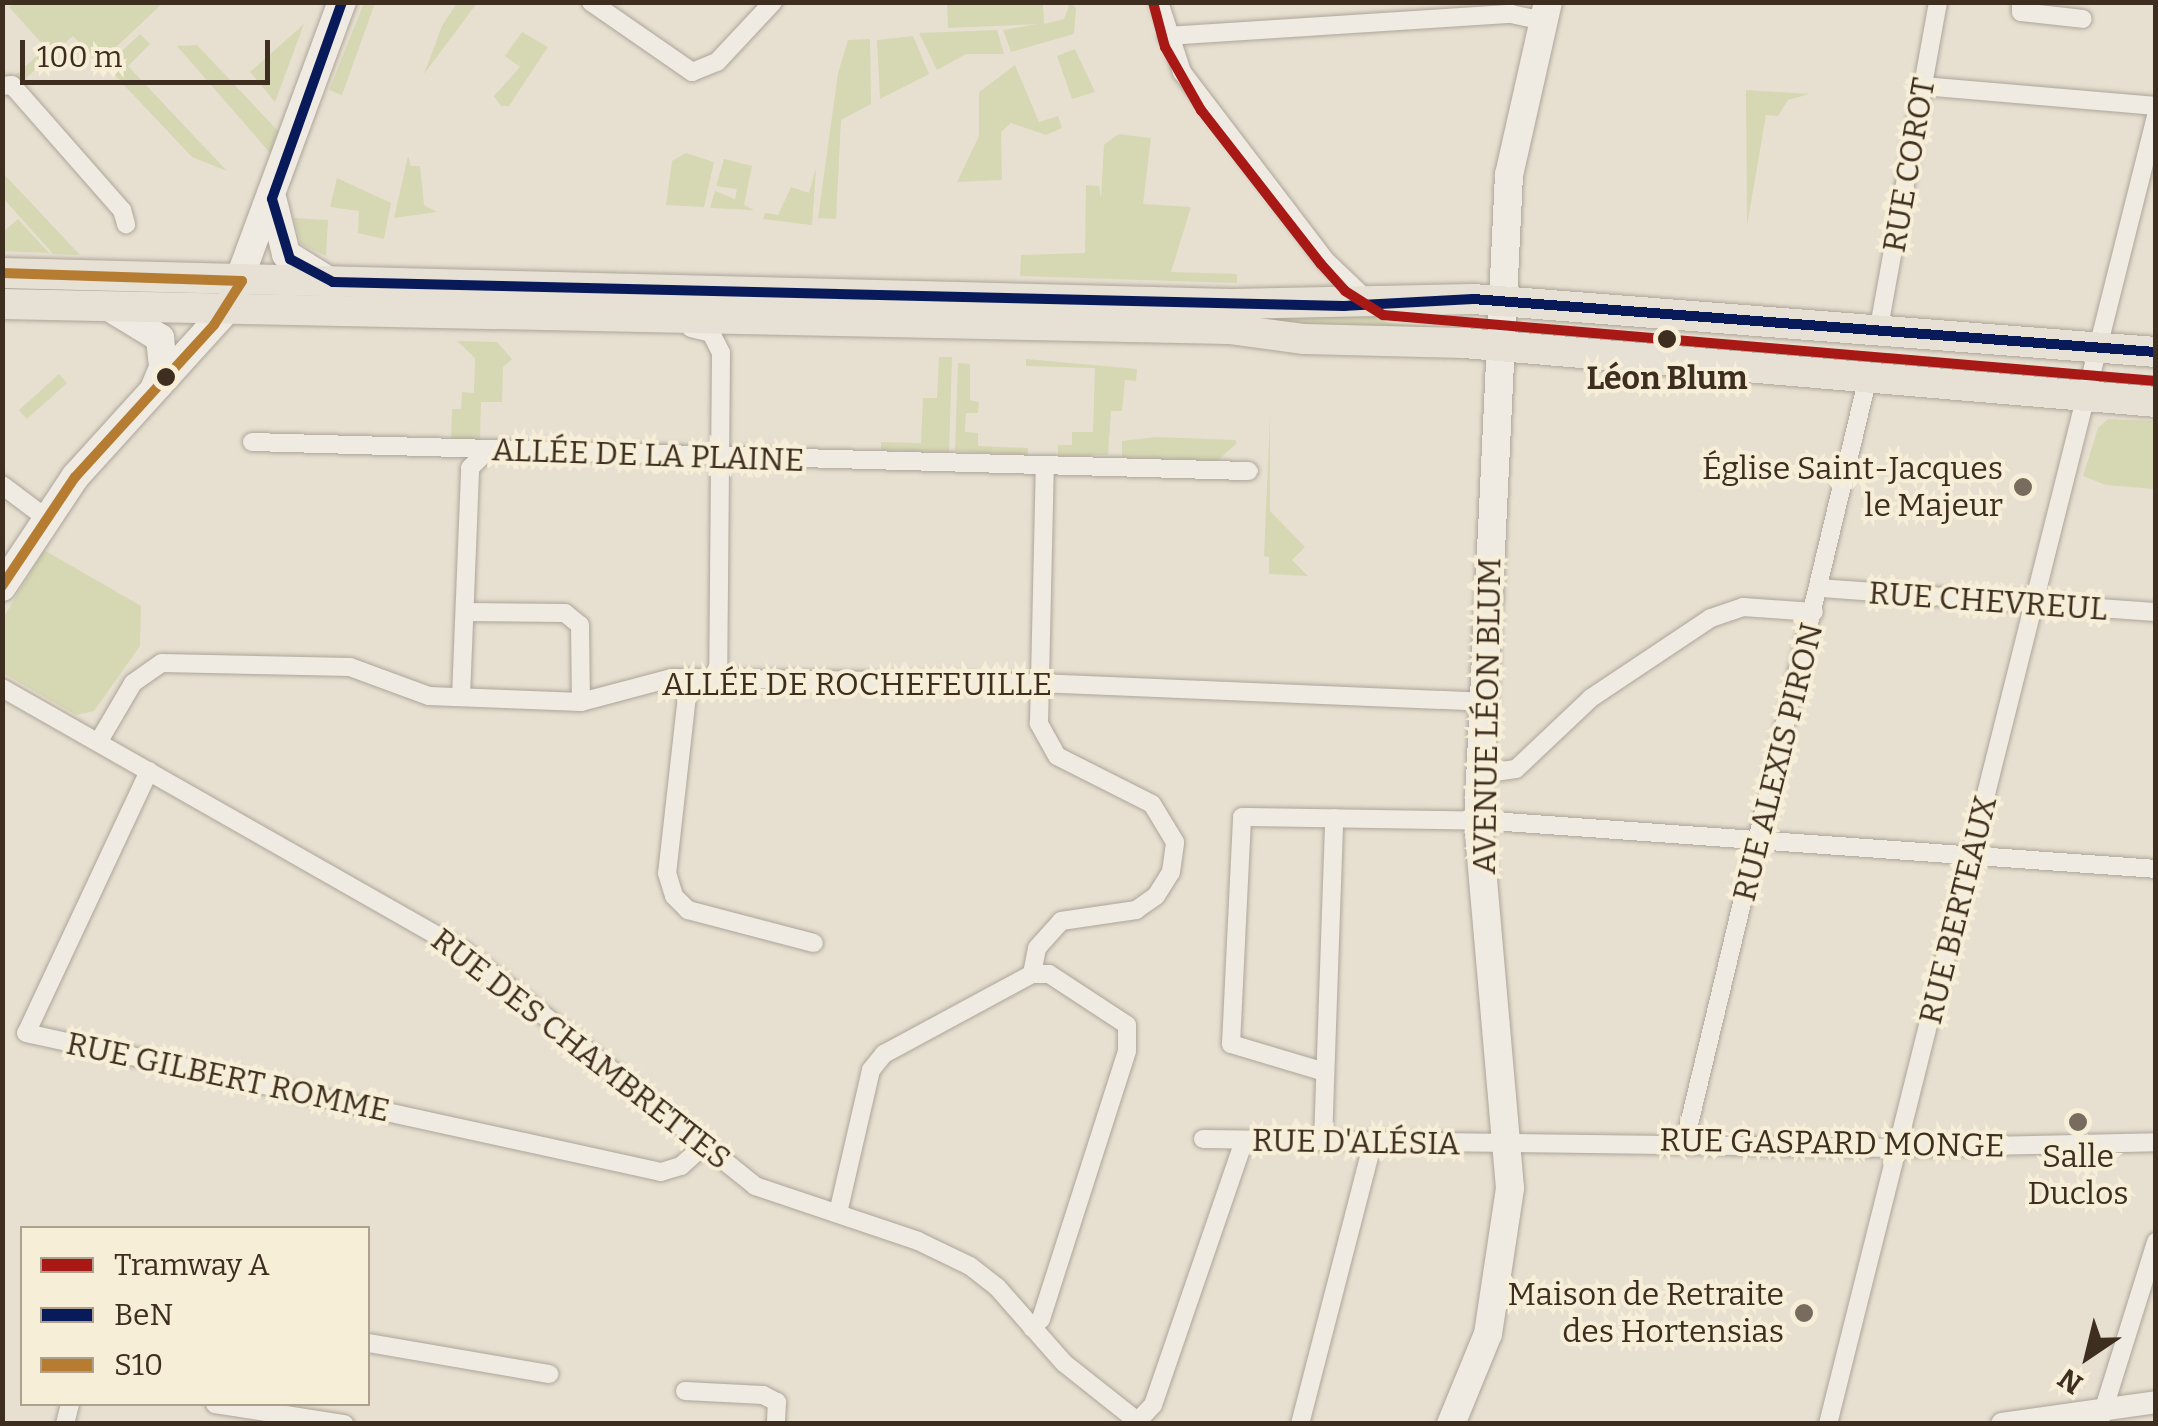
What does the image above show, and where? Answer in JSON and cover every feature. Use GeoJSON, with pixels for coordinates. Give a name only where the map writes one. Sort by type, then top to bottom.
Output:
{"type":"FeatureCollection","features":[{"type":"Feature","properties":{"kind":"main road"},"geometry":{"type":"LineString","coordinates":[[2,587],[46,518],[236,294],[342,2]]}},
{"type":"Feature","properties":{"kind":"main road","name":"AVENUE LÉON BLUM"},"geometry":{"type":"LineString","coordinates":[[1451,1424],[1488,1334],[1508,1213],[1509,1142],[1478,822],[1512,148],[1545,12]]}},
{"type":"Feature","properties":{"kind":"main road"},"geometry":{"type":"LineString","coordinates":[[272,200],[281,246],[290,259],[333,282]]}},
{"type":"Feature","properties":{"kind":"main road"},"geometry":{"type":"LineString","coordinates":[[2,274],[236,294],[542,313],[1228,330],[1500,348],[2156,402]]}},
{"type":"Feature","properties":{"kind":"main road"},"geometry":{"type":"LineString","coordinates":[[2,304],[106,306],[333,282],[1502,302],[1879,327],[2156,352]]}},
{"type":"Feature","properties":{"kind":"main road"},"geometry":{"type":"LineString","coordinates":[[106,306],[160,338],[164,368],[152,393]]}},
{"type":"Feature","properties":{"kind":"street"},"geometry":{"type":"LineString","coordinates":[[591,2],[683,69],[697,72],[718,62],[773,2]]}},
{"type":"Feature","properties":{"kind":"street"},"geometry":{"type":"LineString","coordinates":[[1159,2],[1167,36],[1182,72],[1325,260],[1371,302]]}},
{"type":"Feature","properties":{"kind":"street","name":"RUE COROT"},"geometry":{"type":"LineString","coordinates":[[1879,327],[1938,2]]}},
{"type":"Feature","properties":{"kind":"street"},"geometry":{"type":"LineString","coordinates":[[2021,2],[2021,12],[2083,19]]}},
{"type":"Feature","properties":{"kind":"street"},"geometry":{"type":"LineString","coordinates":[[1167,36],[1545,12]]}},
{"type":"Feature","properties":{"kind":"street"},"geometry":{"type":"LineString","coordinates":[[2,86],[12,85],[122,210],[126,224]]}},
{"type":"Feature","properties":{"kind":"street"},"geometry":{"type":"LineString","coordinates":[[1923,86],[2156,106]]}},
{"type":"Feature","properties":{"kind":"street","name":"RUE BERTEAUX"},"geometry":{"type":"LineString","coordinates":[[1828,1424],[2089,396],[2156,116]]}},
{"type":"Feature","properties":{"kind":"street"},"geometry":{"type":"LineString","coordinates":[[542,313],[593,325],[712,332],[721,353],[718,678]]}},
{"type":"Feature","properties":{"kind":"street"},"geometry":{"type":"LineString","coordinates":[[721,353],[752,316]]}},
{"type":"Feature","properties":{"kind":"street","name":"RUE ALEXIS PIRON"},"geometry":{"type":"LineString","coordinates":[[1684,1141],[1867,381]]}},
{"type":"Feature","properties":{"kind":"street","name":"ALLÉE DE LA PLAINE"},"geometry":{"type":"LineString","coordinates":[[252,442],[1250,471]]}},
{"type":"Feature","properties":{"kind":"street"},"geometry":{"type":"LineString","coordinates":[[460,697],[470,468],[488,450]]}},
{"type":"Feature","properties":{"kind":"street"},"geometry":{"type":"LineString","coordinates":[[1032,974],[1044,936],[1061,921],[1136,910],[1156,896],[1172,872],[1175,842],[1152,804],[1057,756],[1038,723],[1045,466]]}},
{"type":"Feature","properties":{"kind":"street"},"geometry":{"type":"LineString","coordinates":[[2,485],[46,518]]}},
{"type":"Feature","properties":{"kind":"street","name":"RUE CHEVREUL"},"geometry":{"type":"LineString","coordinates":[[1820,588],[2156,612]]}},
{"type":"Feature","properties":{"kind":"street"},"geometry":{"type":"LineString","coordinates":[[1480,774],[1516,770],[1591,698],[1712,618],[1743,606],[1814,612]]}},
{"type":"Feature","properties":{"kind":"street"},"geometry":{"type":"LineString","coordinates":[[466,612],[565,613],[580,625],[581,702]]}},
{"type":"Feature","properties":{"kind":"street","name":"ALLÉE DE ROCHEFEUILLE"},"geometry":{"type":"LineString","coordinates":[[99,741],[133,683],[162,663],[350,667],[430,696],[581,702],[689,678],[718,678],[1038,683],[1483,702]]}},
{"type":"Feature","properties":{"kind":"street"},"geometry":{"type":"LineString","coordinates":[[689,678],[668,873],[674,896],[688,910],[814,942]]}},
{"type":"Feature","properties":{"kind":"street","name":"RUE DES CHAMBRETTES"},"geometry":{"type":"LineString","coordinates":[[2,688],[464,951],[756,1186],[838,1213],[970,1266],[1064,1363],[1139,1422]]}},
{"type":"Feature","properties":{"kind":"street","name":"RUE GILBERT ROMME"},"geometry":{"type":"LineString","coordinates":[[149,771],[26,1033],[661,1172],[681,1166],[704,1145]]}},
{"type":"Feature","properties":{"kind":"street"},"geometry":{"type":"LineString","coordinates":[[1325,1072],[1232,1044],[1242,817],[1478,822],[1758,845],[2156,869]]}},
{"type":"Feature","properties":{"kind":"street"},"geometry":{"type":"LineString","coordinates":[[1323,1141],[1334,818]]}},
{"type":"Feature","properties":{"kind":"street"},"geometry":{"type":"LineString","coordinates":[[838,1213],[870,1070],[884,1054],[1032,974],[1049,974],[1127,1025],[1127,1051],[1041,1320],[1032,1328]]}},
{"type":"Feature","properties":{"kind":"street","name":"RUE D'ALÉSIA"},"geometry":{"type":"LineString","coordinates":[[1204,1139],[1509,1142]]}},
{"type":"Feature","properties":{"kind":"street"},"geometry":{"type":"LineString","coordinates":[[1139,1422],[1153,1405],[1244,1140]]}},
{"type":"Feature","properties":{"kind":"street","name":"RUE GASPARD MONGE"},"geometry":{"type":"LineString","coordinates":[[1509,1142],[1684,1141],[1898,1148],[2156,1142]]}},
{"type":"Feature","properties":{"kind":"street"},"geometry":{"type":"LineString","coordinates":[[1300,1424],[1372,1142]]}},
{"type":"Feature","properties":{"kind":"street"},"geometry":{"type":"LineString","coordinates":[[2101,1416],[2156,1242]]}},
{"type":"Feature","properties":{"kind":"street"},"geometry":{"type":"LineString","coordinates":[[370,1343],[549,1374]]}},
{"type":"Feature","properties":{"kind":"street"},"geometry":{"type":"LineString","coordinates":[[685,1391],[763,1395],[777,1402],[776,1424]]}},
{"type":"Feature","properties":{"kind":"street"},"geometry":{"type":"LineString","coordinates":[[2002,1424],[2101,1416],[2156,1402]]}},
{"type":"Feature","properties":{"kind":"street"},"geometry":{"type":"LineString","coordinates":[[228,1406],[344,1424]]}},
{"type":"Feature","properties":{"kind":"green space"},"geometry":{"type":"Polygon","coordinates":[[[15,2],[163,3],[99,63],[73,36],[17,86],[11,79],[46,48],[9,7],[15,2]]]}},
{"type":"Feature","properties":{"kind":"green space"},"geometry":{"type":"Polygon","coordinates":[[[364,3],[375,3],[342,95],[329,90],[364,3]]]}},
{"type":"Feature","properties":{"kind":"green space"},"geometry":{"type":"Polygon","coordinates":[[[457,3],[477,3],[424,74],[442,26],[457,3]]]}},
{"type":"Feature","properties":{"kind":"green space"},"geometry":{"type":"Polygon","coordinates":[[[947,3],[1043,3],[1044,24],[1064,19],[1070,3],[1076,8],[1074,34],[1011,52],[1003,30],[1038,24],[948,28],[947,3]]]}},
{"type":"Feature","properties":{"kind":"green space"},"geometry":{"type":"Polygon","coordinates":[[[304,24],[275,102],[250,72],[304,24]]]}},
{"type":"Feature","properties":{"kind":"green space"},"geometry":{"type":"Polygon","coordinates":[[[997,30],[1004,54],[966,54],[937,70],[919,33],[997,30]]]}},
{"type":"Feature","properties":{"kind":"green space"},"geometry":{"type":"Polygon","coordinates":[[[522,32],[548,47],[509,106],[501,106],[494,96],[520,67],[505,56],[522,32]]]}},
{"type":"Feature","properties":{"kind":"green space"},"geometry":{"type":"Polygon","coordinates":[[[140,34],[150,44],[128,66],[227,171],[192,157],[106,66],[140,34]]]}},
{"type":"Feature","properties":{"kind":"green space"},"geometry":{"type":"Polygon","coordinates":[[[913,36],[929,74],[880,99],[877,40],[913,36]]]}},
{"type":"Feature","properties":{"kind":"green space"},"geometry":{"type":"Polygon","coordinates":[[[870,39],[871,104],[841,120],[836,219],[818,218],[838,73],[848,40],[870,39]]]}},
{"type":"Feature","properties":{"kind":"green space"},"geometry":{"type":"Polygon","coordinates":[[[197,45],[279,132],[271,154],[177,46],[197,45]]]}},
{"type":"Feature","properties":{"kind":"green space"},"geometry":{"type":"Polygon","coordinates":[[[1075,49],[1095,92],[1072,99],[1057,56],[1075,49]]]}},
{"type":"Feature","properties":{"kind":"green space"},"geometry":{"type":"Polygon","coordinates":[[[1015,65],[1039,122],[1058,116],[1062,128],[1046,135],[1011,123],[1001,132],[1002,180],[957,182],[979,136],[979,92],[1015,65]]]}},
{"type":"Feature","properties":{"kind":"green space"},"geometry":{"type":"Polygon","coordinates":[[[1746,90],[1809,94],[1788,100],[1778,116],[1766,115],[1747,226],[1746,90]]]}},
{"type":"Feature","properties":{"kind":"green space"},"geometry":{"type":"Polygon","coordinates":[[[1118,134],[1151,138],[1143,204],[1191,207],[1171,272],[1237,274],[1237,283],[1020,276],[1021,255],[1085,253],[1086,185],[1099,186],[1101,198],[1104,145],[1118,134]]]}},
{"type":"Feature","properties":{"kind":"green space"},"geometry":{"type":"Polygon","coordinates":[[[686,153],[714,162],[704,207],[666,205],[672,161],[686,153]]]}},
{"type":"Feature","properties":{"kind":"green space"},"geometry":{"type":"Polygon","coordinates":[[[408,156],[411,166],[420,166],[424,205],[437,212],[394,218],[408,156]]]}},
{"type":"Feature","properties":{"kind":"green space"},"geometry":{"type":"Polygon","coordinates":[[[724,159],[752,166],[744,205],[754,210],[710,208],[715,191],[735,199],[737,189],[716,186],[724,159]]]}},
{"type":"Feature","properties":{"kind":"green space"},"geometry":{"type":"Polygon","coordinates":[[[816,168],[812,225],[763,219],[765,213],[778,215],[791,187],[809,193],[816,168]]]}},
{"type":"Feature","properties":{"kind":"green space"},"geometry":{"type":"Polygon","coordinates":[[[2,173],[80,255],[53,254],[3,198],[2,173]]]}},
{"type":"Feature","properties":{"kind":"green space"},"geometry":{"type":"Polygon","coordinates":[[[337,178],[391,203],[384,239],[358,233],[359,211],[330,207],[337,178]]]}},
{"type":"Feature","properties":{"kind":"green space"},"geometry":{"type":"Polygon","coordinates":[[[294,218],[328,220],[326,256],[301,244],[294,218]]]}},
{"type":"Feature","properties":{"kind":"green space"},"geometry":{"type":"Polygon","coordinates":[[[18,219],[49,253],[3,251],[3,232],[18,219]]]}},
{"type":"Feature","properties":{"kind":"green space"},"geometry":{"type":"Polygon","coordinates":[[[1179,312],[1366,313],[1389,323],[1467,330],[1330,329],[1179,312]]]}},
{"type":"Feature","properties":{"kind":"green space"},"geometry":{"type":"Polygon","coordinates":[[[457,341],[497,342],[512,359],[503,367],[502,402],[481,402],[480,443],[451,441],[452,409],[461,409],[462,392],[474,393],[475,358],[457,341]]]}},
{"type":"Feature","properties":{"kind":"green space"},"geometry":{"type":"Polygon","coordinates":[[[939,357],[952,357],[949,452],[881,450],[881,442],[921,443],[923,398],[937,398],[939,357]]]}},
{"type":"Feature","properties":{"kind":"green space"},"geometry":{"type":"Polygon","coordinates":[[[1026,359],[1137,369],[1136,381],[1125,380],[1122,411],[1111,411],[1108,455],[1058,456],[1058,445],[1072,445],[1072,432],[1093,432],[1095,368],[1026,366],[1026,359]]]}},
{"type":"Feature","properties":{"kind":"green space"},"geometry":{"type":"Polygon","coordinates":[[[958,363],[970,364],[970,400],[979,402],[978,413],[966,413],[965,432],[978,433],[978,446],[1028,448],[1028,455],[955,451],[958,363]]]}},
{"type":"Feature","properties":{"kind":"green space"},"geometry":{"type":"Polygon","coordinates":[[[59,374],[67,383],[27,419],[19,410],[59,374]]]}},
{"type":"Feature","properties":{"kind":"green space"},"geometry":{"type":"Polygon","coordinates":[[[1270,416],[1270,511],[1305,547],[1292,560],[1308,576],[1269,574],[1269,557],[1264,556],[1270,416]]]}},
{"type":"Feature","properties":{"kind":"green space"},"geometry":{"type":"Polygon","coordinates":[[[2108,419],[2155,421],[2155,489],[2106,485],[2083,476],[2098,428],[2108,419]]]}},
{"type":"Feature","properties":{"kind":"green space"},"geometry":{"type":"Polygon","coordinates":[[[1156,437],[1236,440],[1236,444],[1217,461],[1122,458],[1122,441],[1156,437]]]}},
{"type":"Feature","properties":{"kind":"green space"},"geometry":{"type":"Polygon","coordinates":[[[44,550],[141,606],[140,646],[94,711],[76,715],[3,673],[3,618],[44,550]]]}},
{"type":"Feature","properties":{"kind":"tram line","name":"A"},"geometry":{"type":"LineString","coordinates":[[1153,2],[1165,47],[1201,110],[1321,264],[1345,291],[1383,315],[2156,381]]}},
{"type":"Feature","properties":{"kind":"transit line","name":"BeN"},"geometry":{"type":"LineString","coordinates":[[342,2],[272,199],[290,259],[333,282],[1344,306],[1473,299],[2156,352]]}},
{"type":"Feature","properties":{"kind":"transit line","name":"S10"},"geometry":{"type":"LineString","coordinates":[[2,273],[242,281],[214,325],[75,477],[2,586]]}},
{"type":"Feature","properties":{"kind":"place","name":"Léon Blum"},"geometry":{"type":"Point","coordinates":[1667,339]}},
{"type":"Feature","properties":{"kind":"place","name":"Église Saint-Jacques le Majeur"},"geometry":{"type":"Point","coordinates":[2023,487]}},
{"type":"Feature","properties":{"kind":"place","name":"Salle Duclos"},"geometry":{"type":"Point","coordinates":[2078,1122]}},
{"type":"Feature","properties":{"kind":"place","name":"Maison de Retraite des Hortensias"},"geometry":{"type":"Point","coordinates":[1804,1313]}}]}
